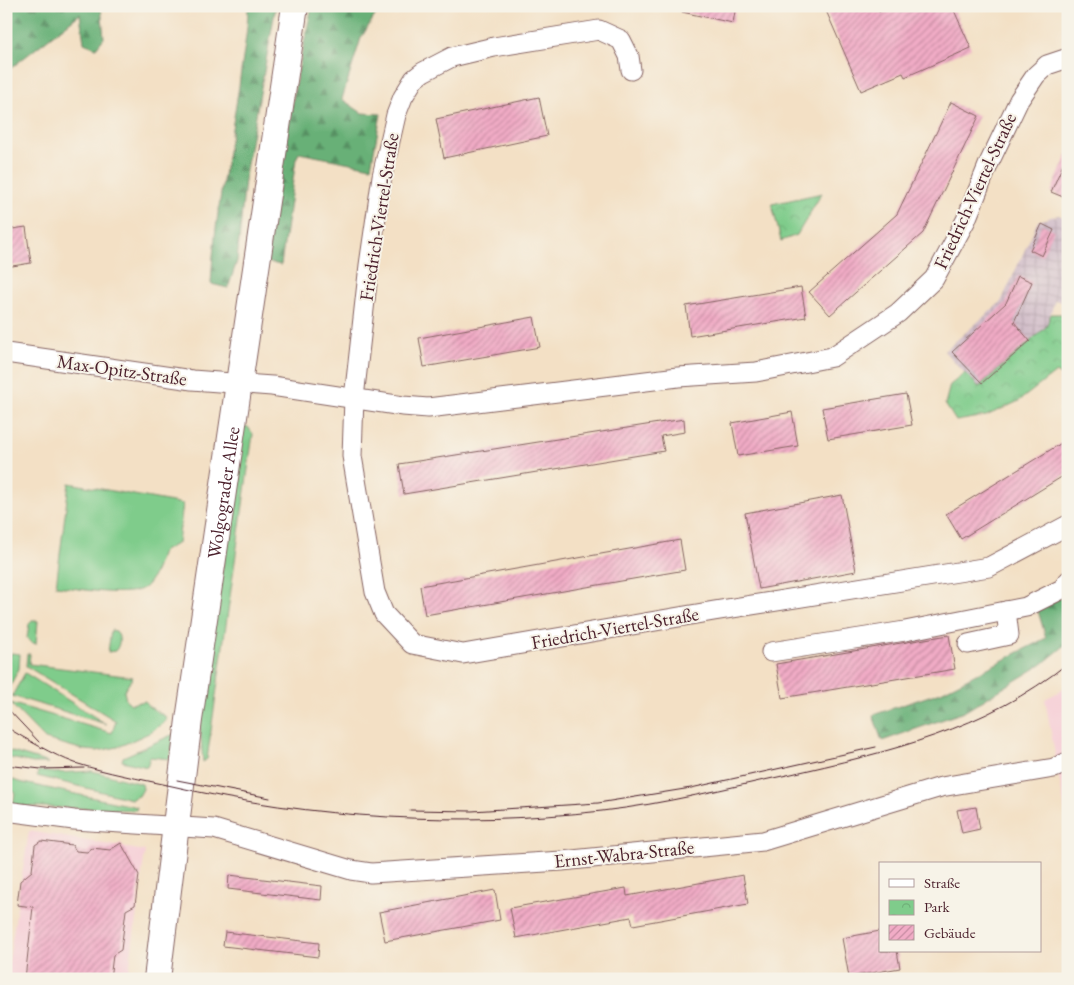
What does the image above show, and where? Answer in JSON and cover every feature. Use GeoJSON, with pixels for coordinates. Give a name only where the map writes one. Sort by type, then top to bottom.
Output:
{"type":"FeatureCollection","features":[{"type":"Feature","properties":{"kind":"main road","name":"Wolgograder Allee"},"geometry":{"type":"LineString","coordinates":[[156,979],[189,720],[296,6]]}},
{"type":"Feature","properties":{"kind":"street","name":"Friedrich-Viertel-Straße"},"geometry":{"type":"LineString","coordinates":[[631,70],[629,56],[621,40],[599,30],[494,47],[452,57],[436,64],[414,79],[403,97],[396,115],[382,176],[369,265],[354,398],[352,456],[375,592],[384,614],[412,644],[463,654],[707,612],[989,568],[1068,527]]}},
{"type":"Feature","properties":{"kind":"street","name":"Friedrich-Viertel-Straße"},"geometry":{"type":"LineString","coordinates":[[239,382],[428,408],[678,377],[756,372],[832,356],[898,312],[934,280],[966,220],[989,163],[1018,100],[1036,75],[1047,65],[1068,58]]}},
{"type":"Feature","properties":{"kind":"street","name":"Max-Opitz-Straße"},"geometry":{"type":"LineString","coordinates":[[6,353],[192,380],[239,382]]}},
{"type":"Feature","properties":{"kind":"street"},"geometry":{"type":"LineString","coordinates":[[771,652],[906,631],[1026,607],[1062,589],[1068,581]]}},
{"type":"Feature","properties":{"kind":"street"},"geometry":{"type":"LineString","coordinates":[[968,644],[1009,635],[1006,611]]}},
{"type":"Feature","properties":{"kind":"street","name":"Ernst-Wabra-Straße"},"geometry":{"type":"LineString","coordinates":[[6,811],[74,820],[214,829],[351,870],[371,873],[562,861],[763,841],[941,787],[1054,768],[1068,762]]}},
{"type":"Feature","properties":{"kind":"shaded area"},"geometry":{"type":"Polygon","coordinates":[[[1058,215],[1068,218],[1068,304],[1055,300],[1046,327],[978,387],[944,351],[1001,302],[1038,221],[1058,215]]]}},
{"type":"Feature","properties":{"kind":"shaded area"},"geometry":{"type":"Polygon","coordinates":[[[1068,687],[1068,827],[1045,699],[1068,687]]]}},
{"type":"Feature","properties":{"kind":"shaded area"},"geometry":{"type":"Polygon","coordinates":[[[29,831],[145,851],[128,979],[6,979],[29,831]]]}},
{"type":"Feature","properties":{"kind":"green space"},"geometry":{"type":"Polygon","coordinates":[[[6,6],[101,6],[104,38],[96,48],[84,43],[80,14],[6,72],[6,6]]]}},
{"type":"Feature","properties":{"kind":"green space"},"geometry":{"type":"Polygon","coordinates":[[[248,6],[276,6],[246,170],[237,261],[228,288],[211,284],[219,209],[245,46],[248,6]]]}},
{"type":"Feature","properties":{"kind":"green space"},"geometry":{"type":"Polygon","coordinates":[[[312,6],[381,6],[361,38],[342,99],[362,113],[381,114],[371,167],[299,153],[296,159],[281,265],[266,262],[296,81],[312,6]]]}},
{"type":"Feature","properties":{"kind":"green space"},"geometry":{"type":"Polygon","coordinates":[[[822,193],[797,235],[781,241],[772,204],[822,193]]]}},
{"type":"Feature","properties":{"kind":"green space"},"geometry":{"type":"Polygon","coordinates":[[[1051,314],[1068,314],[1068,375],[1060,375],[1056,372],[1019,401],[986,416],[956,421],[945,404],[950,385],[965,373],[979,387],[1046,327],[1051,314]]]}},
{"type":"Feature","properties":{"kind":"green space"},"geometry":{"type":"Polygon","coordinates":[[[243,426],[248,427],[253,434],[207,759],[203,762],[200,726],[243,426]]]}},
{"type":"Feature","properties":{"kind":"green space"},"geometry":{"type":"Polygon","coordinates":[[[69,483],[183,504],[178,543],[162,552],[153,575],[145,587],[128,592],[116,592],[56,586],[69,483]]]}},
{"type":"Feature","properties":{"kind":"green space"},"geometry":{"type":"Polygon","coordinates":[[[1068,593],[1068,643],[1041,665],[964,712],[882,741],[873,715],[941,692],[1046,638],[1038,611],[1068,593]]]}},
{"type":"Feature","properties":{"kind":"green space"},"geometry":{"type":"Polygon","coordinates":[[[32,621],[38,621],[36,644],[30,642],[27,638],[29,624],[32,621]]]}},
{"type":"Feature","properties":{"kind":"green space"},"geometry":{"type":"Polygon","coordinates":[[[111,630],[116,631],[119,641],[115,651],[108,652],[111,630]]]}},
{"type":"Feature","properties":{"kind":"green space"},"geometry":{"type":"Polygon","coordinates":[[[6,650],[10,653],[8,663],[11,653],[20,654],[19,669],[6,693],[6,650]]]}},
{"type":"Feature","properties":{"kind":"green space"},"geometry":{"type":"Polygon","coordinates":[[[27,654],[30,654],[29,664],[133,677],[124,691],[126,700],[131,704],[145,701],[148,706],[166,717],[166,721],[149,733],[118,747],[97,751],[84,750],[45,739],[10,703],[112,733],[116,721],[26,666],[27,654]]]}},
{"type":"Feature","properties":{"kind":"green space"},"geometry":{"type":"Polygon","coordinates":[[[25,673],[106,724],[12,696],[25,673]]]}},
{"type":"Feature","properties":{"kind":"green space"},"geometry":{"type":"Polygon","coordinates":[[[174,734],[170,759],[150,757],[147,767],[122,761],[123,757],[174,734]]]}},
{"type":"Feature","properties":{"kind":"green space"},"geometry":{"type":"Polygon","coordinates":[[[6,750],[49,763],[33,763],[6,757],[6,750]]]}},
{"type":"Feature","properties":{"kind":"green space"},"geometry":{"type":"Polygon","coordinates":[[[38,771],[55,773],[92,771],[142,784],[143,789],[139,796],[131,799],[37,776],[38,771]]]}},
{"type":"Feature","properties":{"kind":"green space"},"geometry":{"type":"Polygon","coordinates":[[[6,777],[19,782],[137,807],[136,810],[13,806],[15,792],[6,791],[6,777]]]}},
{"type":"Feature","properties":{"kind":"building"},"geometry":{"type":"Polygon","coordinates":[[[683,6],[736,6],[733,23],[682,12],[683,6]]]}},
{"type":"Feature","properties":{"kind":"building"},"geometry":{"type":"Polygon","coordinates":[[[824,6],[877,6],[879,12],[891,6],[952,6],[971,48],[905,77],[903,73],[861,91],[824,6]]]}},
{"type":"Feature","properties":{"kind":"building"},"geometry":{"type":"Polygon","coordinates":[[[539,97],[547,136],[444,158],[436,119],[539,97]]]}},
{"type":"Feature","properties":{"kind":"building"},"geometry":{"type":"Polygon","coordinates":[[[951,102],[979,116],[923,233],[830,315],[809,292],[897,214],[951,102]]]}},
{"type":"Feature","properties":{"kind":"building"},"geometry":{"type":"Polygon","coordinates":[[[1068,153],[1068,199],[1051,192],[1068,153]]]}},
{"type":"Feature","properties":{"kind":"building"},"geometry":{"type":"Polygon","coordinates":[[[1042,224],[1054,230],[1042,256],[1030,250],[1042,224]]]}},
{"type":"Feature","properties":{"kind":"building"},"geometry":{"type":"Polygon","coordinates":[[[26,227],[31,263],[6,267],[6,230],[26,227]]]}},
{"type":"Feature","properties":{"kind":"building"},"geometry":{"type":"Polygon","coordinates":[[[1018,276],[1032,282],[1014,322],[1030,341],[982,383],[952,352],[1006,303],[1018,276]]]}},
{"type":"Feature","properties":{"kind":"building"},"geometry":{"type":"Polygon","coordinates":[[[801,287],[806,317],[690,336],[686,306],[801,287]]]}},
{"type":"Feature","properties":{"kind":"building"},"geometry":{"type":"Polygon","coordinates":[[[534,317],[540,347],[424,367],[419,338],[534,317]]]}},
{"type":"Feature","properties":{"kind":"building"},"geometry":{"type":"Polygon","coordinates":[[[906,394],[912,425],[828,439],[822,408],[906,394]]]}},
{"type":"Feature","properties":{"kind":"building"},"geometry":{"type":"Polygon","coordinates":[[[792,412],[798,446],[738,456],[732,423],[792,412]]]}},
{"type":"Feature","properties":{"kind":"building"},"geometry":{"type":"Polygon","coordinates":[[[684,419],[685,432],[661,436],[664,451],[404,494],[399,464],[684,419]]]}},
{"type":"Feature","properties":{"kind":"building"},"geometry":{"type":"Polygon","coordinates":[[[1068,439],[1068,473],[961,539],[946,514],[1068,439]]]}},
{"type":"Feature","properties":{"kind":"building"},"geometry":{"type":"Polygon","coordinates":[[[842,495],[856,571],[759,589],[745,513],[842,495]]]}},
{"type":"Feature","properties":{"kind":"building"},"geometry":{"type":"Polygon","coordinates":[[[680,540],[685,570],[425,615],[420,586],[680,540]]]}},
{"type":"Feature","properties":{"kind":"building"},"geometry":{"type":"Polygon","coordinates":[[[949,635],[955,669],[782,698],[776,664],[949,635]]]}},
{"type":"Feature","properties":{"kind":"building"},"geometry":{"type":"Polygon","coordinates":[[[976,807],[980,829],[962,833],[957,810],[976,807]]]}},
{"type":"Feature","properties":{"kind":"building"},"geometry":{"type":"Polygon","coordinates":[[[41,841],[72,845],[76,851],[87,852],[92,848],[110,850],[121,843],[139,875],[135,905],[126,910],[121,950],[113,955],[110,979],[25,979],[33,907],[17,905],[20,881],[32,871],[35,845],[41,841]]]}},
{"type":"Feature","properties":{"kind":"building"},"geometry":{"type":"Polygon","coordinates":[[[229,875],[322,886],[321,900],[228,889],[229,875]]]}},
{"type":"Feature","properties":{"kind":"building"},"geometry":{"type":"Polygon","coordinates":[[[743,875],[748,904],[633,925],[631,917],[516,938],[510,908],[626,888],[627,896],[743,875]]]}},
{"type":"Feature","properties":{"kind":"building"},"geometry":{"type":"Polygon","coordinates":[[[495,890],[500,920],[385,941],[379,912],[495,890]]]}},
{"type":"Feature","properties":{"kind":"building"},"geometry":{"type":"Polygon","coordinates":[[[879,931],[879,952],[897,952],[900,968],[849,977],[842,938],[879,931]]]}},
{"type":"Feature","properties":{"kind":"building"},"geometry":{"type":"Polygon","coordinates":[[[225,932],[319,943],[318,957],[223,946],[225,932]]]}},
{"type":"Feature","properties":{"kind":"tram line"},"geometry":{"type":"LineString","coordinates":[[6,727],[58,756],[87,767],[225,797],[279,806],[332,813],[386,817],[440,819],[548,816],[626,808],[672,800],[825,766],[899,747],[935,736],[1004,706],[1037,686],[1068,663]]}},
{"type":"Feature","properties":{"kind":"tram line"},"geometry":{"type":"LineString","coordinates":[[6,707],[39,742]]}},
{"type":"Feature","properties":{"kind":"tram line"},"geometry":{"type":"LineString","coordinates":[[410,810],[472,811],[598,803],[691,788],[876,747]]}},
{"type":"Feature","properties":{"kind":"tram line"},"geometry":{"type":"LineString","coordinates":[[6,765],[41,769],[84,768]]}},
{"type":"Feature","properties":{"kind":"tram line"},"geometry":{"type":"LineString","coordinates":[[177,780],[270,798]]}}]}
